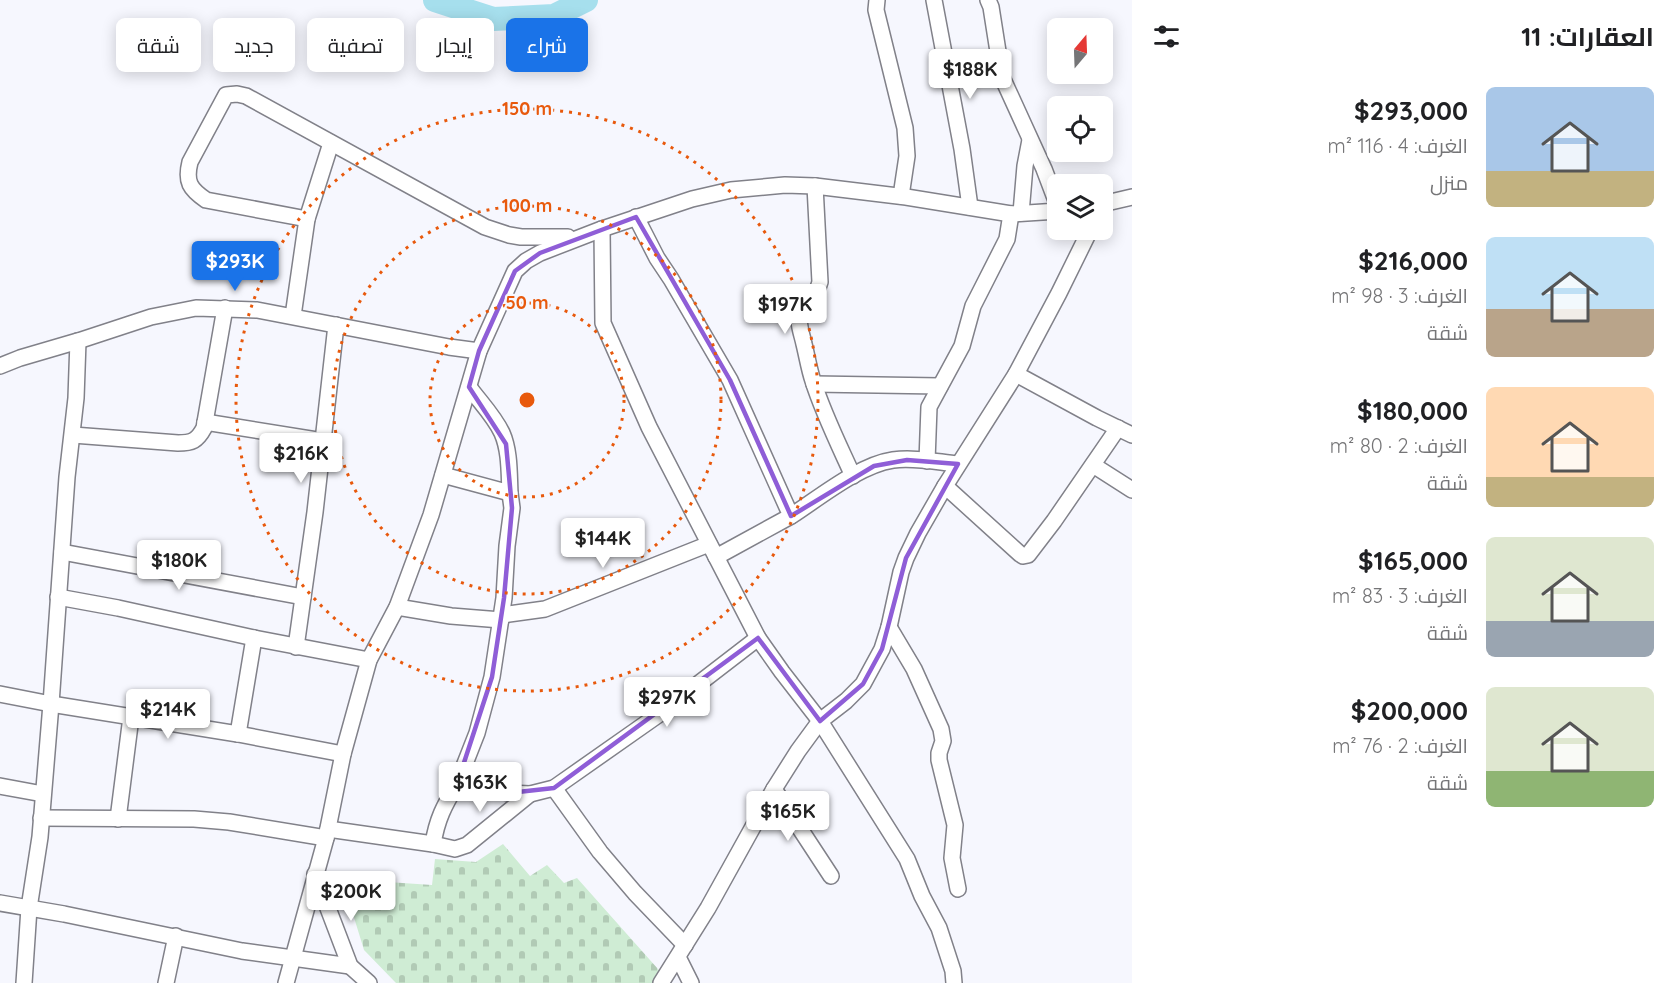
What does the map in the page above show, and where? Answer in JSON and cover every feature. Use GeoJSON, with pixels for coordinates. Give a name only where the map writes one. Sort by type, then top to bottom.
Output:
{"type":"FeatureCollection","features":[{"type":"Feature","properties":{"kind":"street"},"geometry":{"type":"LineString","coordinates":[[877,0],[876,10],[905,128],[907,156],[901,196]]}},
{"type":"Feature","properties":{"kind":"street"},"geometry":{"type":"LineString","coordinates":[[934,0],[962,149],[970,207]]}},
{"type":"Feature","properties":{"kind":"street"},"geometry":{"type":"LineString","coordinates":[[988,0],[1002,76],[1047,177]]}},
{"type":"Feature","properties":{"kind":"street"},"geometry":{"type":"LineString","coordinates":[[307,219],[206,200],[195,192],[189,183],[187,174],[190,162],[225,95],[246,96],[485,227],[521,237],[580,237]]}},
{"type":"Feature","properties":{"kind":"street"},"geometry":{"type":"LineString","coordinates":[[927,462],[928,414],[932,401],[962,346],[973,306],[1016,214],[1030,140]]}},
{"type":"Feature","properties":{"kind":"street"},"geometry":{"type":"LineString","coordinates":[[293,316],[307,219],[331,143]]}},
{"type":"Feature","properties":{"kind":"street"},"geometry":{"type":"LineString","coordinates":[[286,983],[327,833],[343,754],[369,660],[397,607],[431,515],[479,351],[515,271],[526,261],[580,237],[692,199],[731,190],[785,185],[815,186],[901,196],[1016,214],[1047,211]]}},
{"type":"Feature","properties":{"kind":"street"},"geometry":{"type":"LineString","coordinates":[[815,186],[820,282],[819,290],[814,297],[803,304],[800,325],[814,384],[853,476]]}},
{"type":"Feature","properties":{"kind":"street"},"geometry":{"type":"LineString","coordinates":[[1113,201],[1132,197]]}},
{"type":"Feature","properties":{"kind":"street"},"geometry":{"type":"LineString","coordinates":[[636,217],[657,258],[730,380],[791,516]]}},
{"type":"Feature","properties":{"kind":"street"},"geometry":{"type":"LineString","coordinates":[[602,229],[603,323],[649,427],[759,638],[820,721],[907,860],[921,896],[939,928],[953,971],[954,983]]}},
{"type":"Feature","properties":{"kind":"street"},"geometry":{"type":"LineString","coordinates":[[661,983],[682,951],[798,751],[820,721],[863,684],[882,649],[906,558],[958,464],[1016,374],[1085,240]]}},
{"type":"Feature","properties":{"kind":"street"},"geometry":{"type":"LineString","coordinates":[[0,366],[151,317],[196,308],[257,310],[479,351]]}},
{"type":"Feature","properties":{"kind":"street"},"geometry":{"type":"LineString","coordinates":[[73,435],[178,443],[191,443],[198,439],[204,428],[225,308]]}},
{"type":"Feature","properties":{"kind":"street"},"geometry":{"type":"LineString","coordinates":[[296,647],[336,325]]}},
{"type":"Feature","properties":{"kind":"street"},"geometry":{"type":"LineString","coordinates":[[24,983],[29,908],[40,837],[67,477],[76,398],[78,341]]}},
{"type":"Feature","properties":{"kind":"street"},"geometry":{"type":"LineString","coordinates":[[945,486],[1023,556],[1028,555],[1093,465],[1125,431],[1016,374]]}},
{"type":"Feature","properties":{"kind":"street"},"geometry":{"type":"LineString","coordinates":[[814,384],[940,386]]}},
{"type":"Feature","properties":{"kind":"street"},"geometry":{"type":"LineString","coordinates":[[433,844],[441,811],[457,784],[477,733],[492,677],[501,617],[511,518],[506,444],[499,426],[469,387]]}},
{"type":"Feature","properties":{"kind":"street"},"geometry":{"type":"LineString","coordinates":[[205,422],[323,441]]}},
{"type":"Feature","properties":{"kind":"street"},"geometry":{"type":"LineString","coordinates":[[397,607],[451,616],[501,617],[545,609],[712,551],[791,516],[853,476],[873,466],[892,460],[958,464]]}},
{"type":"Feature","properties":{"kind":"street"},"geometry":{"type":"LineString","coordinates":[[1093,465],[1132,490]]}},
{"type":"Feature","properties":{"kind":"street"},"geometry":{"type":"LineString","coordinates":[[443,475],[510,493]]}},
{"type":"Feature","properties":{"kind":"street"},"geometry":{"type":"LineString","coordinates":[[62,552],[303,597]]}},
{"type":"Feature","properties":{"kind":"street"},"geometry":{"type":"LineString","coordinates":[[58,597],[369,660]]}},
{"type":"Feature","properties":{"kind":"street"},"geometry":{"type":"LineString","coordinates":[[889,627],[914,669],[941,729],[944,741],[939,760],[955,825],[952,858],[958,889]]}},
{"type":"Feature","properties":{"kind":"street"},"geometry":{"type":"LineString","coordinates":[[238,734],[254,638]]}},
{"type":"Feature","properties":{"kind":"street"},"geometry":{"type":"LineString","coordinates":[[457,784],[508,794],[530,794],[554,789],[658,715],[759,638]]}},
{"type":"Feature","properties":{"kind":"street"},"geometry":{"type":"LineString","coordinates":[[0,694],[343,754]]}},
{"type":"Feature","properties":{"kind":"street"},"geometry":{"type":"LineString","coordinates":[[118,819],[131,717]]}},
{"type":"Feature","properties":{"kind":"street"},"geometry":{"type":"LineString","coordinates":[[0,786],[43,794]]}},
{"type":"Feature","properties":{"kind":"street"},"geometry":{"type":"LineString","coordinates":[[554,789],[607,860],[682,951],[691,983]]}},
{"type":"Feature","properties":{"kind":"street"},"geometry":{"type":"LineString","coordinates":[[774,789],[831,876]]}},
{"type":"Feature","properties":{"kind":"street"},"geometry":{"type":"LineString","coordinates":[[41,818],[194,819],[433,844],[454,849],[467,845],[530,794]]}},
{"type":"Feature","properties":{"kind":"street"},"geometry":{"type":"LineString","coordinates":[[315,874],[350,966],[369,983]]}},
{"type":"Feature","properties":{"kind":"street"},"geometry":{"type":"LineString","coordinates":[[0,903],[176,936],[242,951],[350,966]]}},
{"type":"Feature","properties":{"kind":"street"},"geometry":{"type":"LineString","coordinates":[[166,983],[176,936]]}},
{"type":"Feature","properties":{"kind":"highlighted area"},"geometry":{"type":"Polygon","coordinates":[[[636,217],[730,380],[791,516],[874,466],[907,460],[958,464],[906,558],[882,649],[863,684],[820,721],[758,638],[554,788],[509,793],[457,784],[492,677],[504,598],[512,508],[506,444],[469,387],[479,351],[515,271],[540,253],[636,217]]]}},
{"type":"Feature","properties":{"kind":"green space"},"geometry":{"type":"Polygon","coordinates":[[[503,844],[530,876],[547,865],[564,883],[577,878],[666,978],[663,983],[396,983],[364,950],[352,911],[358,880],[432,885],[435,859],[476,862],[503,844]]]}},
{"type":"Feature","properties":{"kind":"waterway"},"geometry":{"type":"LineString","coordinates":[[435,0],[493,19],[554,16],[586,0]]}}]}
